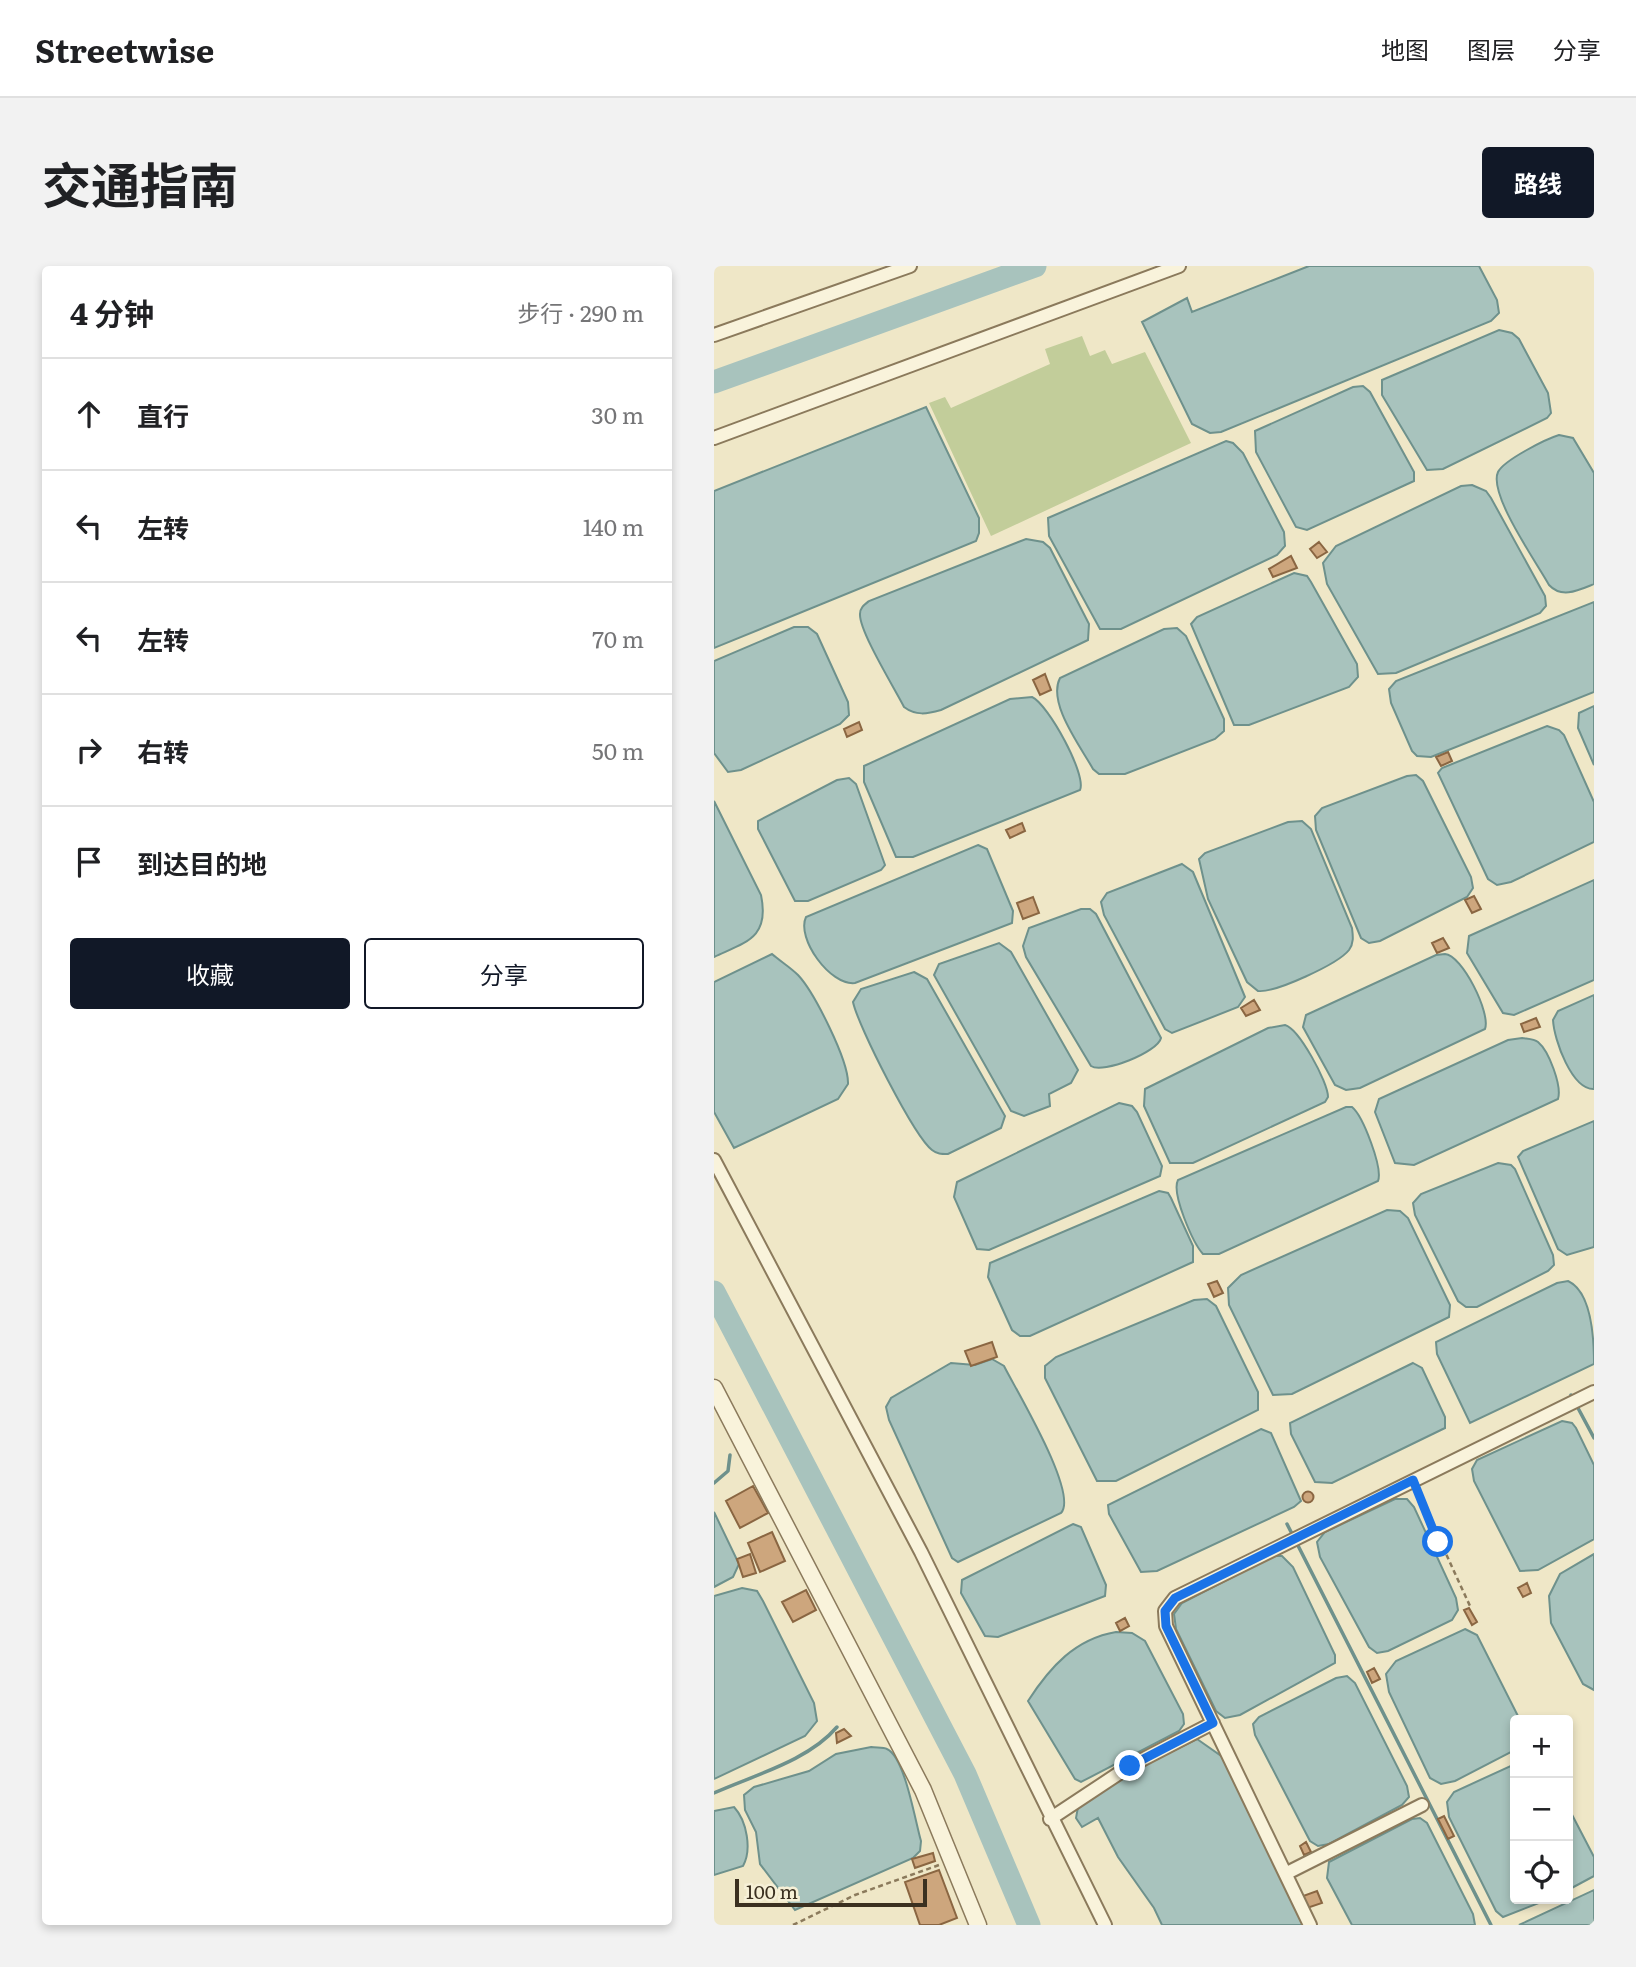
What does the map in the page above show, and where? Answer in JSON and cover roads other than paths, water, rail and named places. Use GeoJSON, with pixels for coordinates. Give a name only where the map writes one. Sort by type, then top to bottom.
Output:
{"type":"FeatureCollection","features":[{"type":"Feature","properties":{"kind":"street"},"geometry":{"type":"LineString","coordinates":[[714,335],[910,266]]}},
{"type":"Feature","properties":{"kind":"street"},"geometry":{"type":"LineString","coordinates":[[714,438],[1179,266]]}},
{"type":"Feature","properties":{"kind":"street"},"geometry":{"type":"LineString","coordinates":[[714,1160],[920,1552],[1105,1925]]}},
{"type":"Feature","properties":{"kind":"street"},"geometry":{"type":"LineString","coordinates":[[714,1388],[923,1790],[978,1925]]}},
{"type":"Feature","properties":{"kind":"street"},"geometry":{"type":"LineString","coordinates":[[1310,1925],[1166,1626],[1165,1611],[1175,1598],[1588,1395]]}},
{"type":"Feature","properties":{"kind":"street"},"geometry":{"type":"LineString","coordinates":[[1050,1819],[1130,1766],[1213,1723]]}},
{"type":"Feature","properties":{"kind":"street"},"geometry":{"type":"LineString","coordinates":[[1287,1873],[1422,1805]]}},
{"type":"Feature","properties":{"kind":"water"},"geometry":{"type":"Polygon","coordinates":[[[1309,266],[1479,266],[1497,300],[1499,313],[1491,321],[1221,432],[1210,433],[1192,424],[1142,322],[1187,298],[1192,312],[1309,266]]]}},
{"type":"Feature","properties":{"kind":"water"},"geometry":{"type":"Polygon","coordinates":[[[1499,330],[1512,333],[1519,339],[1548,393],[1551,413],[1547,418],[1443,469],[1427,470],[1382,395],[1382,380],[1499,330]]]}},
{"type":"Feature","properties":{"kind":"water"},"geometry":{"type":"Polygon","coordinates":[[[1363,386],[1370,392],[1414,472],[1414,481],[1307,530],[1296,527],[1256,452],[1255,431],[1353,387],[1363,386]]]}},
{"type":"Feature","properties":{"kind":"water"},"geometry":{"type":"Polygon","coordinates":[[[926,407],[979,518],[976,541],[714,648],[714,491],[926,407]]]}},
{"type":"Feature","properties":{"kind":"water"},"geometry":{"type":"Polygon","coordinates":[[[1559,435],[1573,438],[1594,473],[1594,584],[1577,591],[1565,592],[1559,592],[1549,585],[1507,512],[1497,482],[1498,472],[1508,462],[1559,435]]]}},
{"type":"Feature","properties":{"kind":"water"},"geometry":{"type":"Polygon","coordinates":[[[1226,441],[1233,443],[1243,453],[1284,532],[1285,546],[1277,555],[1121,629],[1100,629],[1049,536],[1048,518],[1226,441]]]}},
{"type":"Feature","properties":{"kind":"water"},"geometry":{"type":"Polygon","coordinates":[[[1472,485],[1486,491],[1491,498],[1545,596],[1546,606],[1540,613],[1396,673],[1378,674],[1327,584],[1323,563],[1336,546],[1461,486],[1472,485]]]}},
{"type":"Feature","properties":{"kind":"water"},"geometry":{"type":"Polygon","coordinates":[[[1026,539],[1043,542],[1050,548],[1089,624],[1088,640],[941,710],[922,713],[904,707],[865,633],[860,614],[863,607],[869,601],[1026,539]]]}},
{"type":"Feature","properties":{"kind":"water"},"geometry":{"type":"Polygon","coordinates":[[[1294,573],[1307,576],[1311,582],[1357,664],[1358,677],[1349,687],[1249,725],[1234,725],[1191,624],[1197,617],[1294,573]]]}},
{"type":"Feature","properties":{"kind":"water"},"geometry":{"type":"Polygon","coordinates":[[[1594,602],[1594,692],[1431,757],[1417,756],[1412,751],[1391,703],[1389,689],[1396,681],[1594,602]]]}},
{"type":"Feature","properties":{"kind":"water"},"geometry":{"type":"Polygon","coordinates":[[[794,627],[808,627],[817,634],[848,702],[849,715],[840,724],[741,770],[728,772],[714,753],[714,661],[794,627]]]}},
{"type":"Feature","properties":{"kind":"water"},"geometry":{"type":"Polygon","coordinates":[[[1177,628],[1186,636],[1224,719],[1224,731],[1215,739],[1125,774],[1099,774],[1093,769],[1067,725],[1058,700],[1060,678],[1164,629],[1177,628]]]}},
{"type":"Feature","properties":{"kind":"water"},"geometry":{"type":"Polygon","coordinates":[[[1032,697],[1047,712],[1065,740],[1078,770],[1080,790],[913,857],[896,857],[864,782],[864,766],[1010,699],[1032,697]]]}},
{"type":"Feature","properties":{"kind":"water"},"geometry":{"type":"Polygon","coordinates":[[[1594,706],[1594,765],[1578,728],[1579,713],[1594,706]]]}},
{"type":"Feature","properties":{"kind":"water"},"geometry":{"type":"Polygon","coordinates":[[[1547,726],[1564,735],[1594,802],[1594,842],[1511,882],[1497,885],[1488,879],[1438,773],[1442,768],[1547,726]]]}},
{"type":"Feature","properties":{"kind":"water"},"geometry":{"type":"Polygon","coordinates":[[[1416,775],[1423,781],[1471,877],[1473,888],[1467,897],[1380,941],[1369,943],[1361,938],[1316,830],[1315,816],[1322,808],[1416,775]]]}},
{"type":"Feature","properties":{"kind":"water"},"geometry":{"type":"Polygon","coordinates":[[[849,778],[856,784],[885,865],[881,870],[808,901],[795,901],[758,829],[758,821],[837,780],[849,778]]]}},
{"type":"Feature","properties":{"kind":"water"},"geometry":{"type":"Polygon","coordinates":[[[714,801],[761,895],[763,909],[759,930],[753,936],[714,957],[714,801]]]}},
{"type":"Feature","properties":{"kind":"water"},"geometry":{"type":"Polygon","coordinates":[[[1302,821],[1311,829],[1352,928],[1352,942],[1343,956],[1320,970],[1291,983],[1258,991],[1247,982],[1208,899],[1199,859],[1205,853],[1288,822],[1302,821]]]}},
{"type":"Feature","properties":{"kind":"water"},"geometry":{"type":"Polygon","coordinates":[[[978,845],[987,849],[1013,911],[1012,923],[855,983],[835,977],[817,959],[806,937],[806,917],[978,845]]]}},
{"type":"Feature","properties":{"kind":"water"},"geometry":{"type":"Polygon","coordinates":[[[1182,864],[1193,872],[1245,997],[1238,1007],[1172,1033],[1165,1029],[1104,915],[1101,902],[1107,893],[1182,864]]]}},
{"type":"Feature","properties":{"kind":"water"},"geometry":{"type":"Polygon","coordinates":[[[1594,880],[1594,980],[1514,1015],[1503,1013],[1467,953],[1469,936],[1594,880]]]}},
{"type":"Feature","properties":{"kind":"water"},"geometry":{"type":"Polygon","coordinates":[[[1081,909],[1090,909],[1096,914],[1161,1038],[1158,1044],[1141,1055],[1107,1067],[1091,1066],[1026,957],[1023,946],[1029,928],[1081,909]]]}},
{"type":"Feature","properties":{"kind":"water"},"geometry":{"type":"Polygon","coordinates":[[[999,943],[1011,952],[1078,1070],[1071,1083],[1049,1094],[1050,1106],[1024,1116],[1011,1111],[934,975],[939,964],[999,943]]]}},
{"type":"Feature","properties":{"kind":"water"},"geometry":{"type":"Polygon","coordinates":[[[772,954],[798,975],[813,996],[837,1044],[848,1084],[838,1099],[734,1148],[714,1112],[714,982],[772,954]]]}},
{"type":"Feature","properties":{"kind":"water"},"geometry":{"type":"Polygon","coordinates":[[[1445,954],[1459,964],[1474,986],[1484,1011],[1485,1029],[1360,1088],[1346,1090],[1335,1085],[1303,1027],[1306,1015],[1436,955],[1445,954]]]}},
{"type":"Feature","properties":{"kind":"water"},"geometry":{"type":"Polygon","coordinates":[[[914,972],[927,979],[1005,1116],[1001,1128],[948,1154],[939,1154],[932,1150],[913,1124],[875,1056],[853,1002],[861,989],[914,972]]]}},
{"type":"Feature","properties":{"kind":"water"},"geometry":{"type":"Polygon","coordinates":[[[1594,995],[1594,1089],[1586,1087],[1572,1073],[1561,1051],[1553,1020],[1558,1011],[1594,995]]]}},
{"type":"Feature","properties":{"kind":"water"},"geometry":{"type":"Polygon","coordinates":[[[1285,1025],[1298,1036],[1318,1069],[1327,1090],[1328,1097],[1325,1102],[1193,1163],[1170,1163],[1144,1106],[1145,1089],[1268,1028],[1285,1025]]]}},
{"type":"Feature","properties":{"kind":"water"},"geometry":{"type":"Polygon","coordinates":[[[1522,1038],[1536,1041],[1542,1046],[1556,1078],[1558,1099],[1414,1165],[1395,1163],[1375,1112],[1379,1099],[1508,1040],[1522,1038]]]}},
{"type":"Feature","properties":{"kind":"water"},"geometry":{"type":"Polygon","coordinates":[[[1119,1103],[1132,1106],[1137,1112],[1162,1166],[1160,1176],[989,1250],[977,1249],[954,1197],[957,1182],[1119,1103]]]}},
{"type":"Feature","properties":{"kind":"water"},"geometry":{"type":"Polygon","coordinates":[[[1346,1107],[1352,1107],[1366,1131],[1378,1165],[1378,1181],[1219,1254],[1203,1254],[1180,1206],[1178,1180],[1346,1107]]]}},
{"type":"Feature","properties":{"kind":"water"},"geometry":{"type":"Polygon","coordinates":[[[1594,1121],[1594,1247],[1567,1255],[1558,1249],[1518,1157],[1523,1151],[1594,1121]]]}},
{"type":"Feature","properties":{"kind":"water"},"geometry":{"type":"Polygon","coordinates":[[[1498,1163],[1511,1165],[1515,1169],[1553,1255],[1554,1265],[1548,1271],[1477,1307],[1466,1307],[1458,1301],[1415,1215],[1413,1203],[1421,1194],[1498,1163]]]}},
{"type":"Feature","properties":{"kind":"water"},"geometry":{"type":"Polygon","coordinates":[[[1159,1191],[1168,1193],[1171,1198],[1193,1246],[1193,1262],[1030,1336],[1020,1336],[1012,1330],[988,1277],[990,1263],[1159,1191]]]}},
{"type":"Feature","properties":{"kind":"water"},"geometry":{"type":"Polygon","coordinates":[[[1387,1210],[1400,1211],[1408,1218],[1450,1305],[1449,1317],[1292,1394],[1273,1395],[1229,1305],[1228,1288],[1241,1275],[1387,1210]]]}},
{"type":"Feature","properties":{"kind":"water"},"geometry":{"type":"Polygon","coordinates":[[[1568,1281],[1576,1287],[1587,1306],[1594,1364],[1470,1423],[1437,1354],[1436,1342],[1557,1283],[1568,1281]]]}},
{"type":"Feature","properties":{"kind":"water"},"geometry":{"type":"Polygon","coordinates":[[[1207,1299],[1216,1306],[1258,1392],[1258,1410],[1116,1481],[1097,1481],[1045,1378],[1045,1366],[1056,1357],[1194,1300],[1207,1299]]]}},
{"type":"Feature","properties":{"kind":"water"},"geometry":{"type":"Polygon","coordinates":[[[992,1359],[1004,1366],[1044,1441],[1061,1485],[1064,1502],[1061,1513],[958,1562],[952,1558],[889,1420],[886,1407],[891,1398],[951,1363],[975,1365],[992,1359]]]}},
{"type":"Feature","properties":{"kind":"water"},"geometry":{"type":"Polygon","coordinates":[[[1413,1363],[1422,1368],[1445,1417],[1445,1428],[1332,1483],[1315,1482],[1291,1434],[1290,1423],[1413,1363]]]}},
{"type":"Feature","properties":{"kind":"water"},"geometry":{"type":"Polygon","coordinates":[[[1562,1421],[1572,1423],[1576,1428],[1594,1465],[1594,1539],[1538,1570],[1520,1571],[1474,1481],[1472,1469],[1477,1460],[1562,1421]]]}},
{"type":"Feature","properties":{"kind":"water"},"geometry":{"type":"Polygon","coordinates":[[[1261,1429],[1271,1433],[1301,1501],[1294,1507],[1157,1571],[1141,1572],[1109,1514],[1108,1505],[1261,1429]]]}},
{"type":"Feature","properties":{"kind":"water"},"geometry":{"type":"Polygon","coordinates":[[[1395,1499],[1407,1499],[1414,1507],[1456,1598],[1458,1610],[1452,1620],[1388,1651],[1377,1653],[1369,1647],[1320,1557],[1317,1542],[1325,1532],[1395,1499]]]}},
{"type":"Feature","properties":{"kind":"water"},"geometry":{"type":"Polygon","coordinates":[[[714,1512],[739,1564],[733,1577],[714,1587],[714,1512]]]}},
{"type":"Feature","properties":{"kind":"water"},"geometry":{"type":"Polygon","coordinates":[[[1073,1524],[1081,1527],[1106,1585],[1105,1596],[998,1637],[985,1636],[961,1593],[962,1580],[1073,1524]]]}},
{"type":"Feature","properties":{"kind":"water"},"geometry":{"type":"Polygon","coordinates":[[[1594,1554],[1594,1690],[1583,1684],[1551,1623],[1549,1596],[1560,1574],[1594,1554]]]}},
{"type":"Feature","properties":{"kind":"water"},"geometry":{"type":"Polygon","coordinates":[[[1273,1556],[1282,1556],[1293,1567],[1335,1655],[1335,1663],[1240,1715],[1225,1718],[1216,1711],[1176,1629],[1174,1614],[1182,1603],[1273,1556]]]}},
{"type":"Feature","properties":{"kind":"water"},"geometry":{"type":"Polygon","coordinates":[[[742,1588],[757,1591],[763,1601],[814,1703],[817,1721],[805,1736],[714,1779],[714,1596],[742,1588]]]}},
{"type":"Feature","properties":{"kind":"water"},"geometry":{"type":"Polygon","coordinates":[[[1465,1629],[1477,1635],[1517,1715],[1510,1715],[1510,1753],[1455,1781],[1441,1784],[1430,1778],[1389,1692],[1386,1674],[1396,1661],[1465,1629]]]}},
{"type":"Feature","properties":{"kind":"water"},"geometry":{"type":"Polygon","coordinates":[[[1116,1632],[1132,1633],[1145,1641],[1183,1714],[1184,1724],[1179,1731],[1081,1782],[1075,1779],[1028,1701],[1045,1677],[1065,1656],[1088,1641],[1116,1632]]]}},
{"type":"Feature","properties":{"kind":"water"},"geometry":{"type":"Polygon","coordinates":[[[1347,1676],[1355,1683],[1407,1786],[1409,1797],[1402,1805],[1329,1844],[1318,1846],[1310,1841],[1255,1735],[1253,1724],[1259,1717],[1336,1678],[1347,1676]]]}},
{"type":"Feature","properties":{"kind":"water"},"geometry":{"type":"Polygon","coordinates":[[[1197,1739],[1224,1758],[1306,1925],[1162,1925],[1154,1908],[1118,1857],[1098,1818],[1082,1827],[1076,1818],[1078,1807],[1134,1770],[1197,1739]]]}},
{"type":"Feature","properties":{"kind":"water"},"geometry":{"type":"Polygon","coordinates":[[[871,1747],[887,1749],[899,1764],[909,1790],[921,1841],[920,1851],[913,1858],[795,1910],[760,1864],[756,1832],[745,1810],[744,1795],[754,1787],[809,1771],[836,1754],[871,1747]]]}},
{"type":"Feature","properties":{"kind":"water"},"geometry":{"type":"Polygon","coordinates":[[[1510,1766],[1510,1904],[1536,1904],[1503,1917],[1496,1911],[1449,1817],[1447,1802],[1454,1792],[1510,1766]]]}},
{"type":"Feature","properties":{"kind":"water"},"geometry":{"type":"Polygon","coordinates":[[[734,1807],[745,1828],[748,1844],[746,1859],[743,1866],[714,1875],[714,1811],[734,1807]]]}},
{"type":"Feature","properties":{"kind":"water"},"geometry":{"type":"Polygon","coordinates":[[[1573,1817],[1594,1857],[1594,1876],[1573,1887],[1573,1817]]]}},
{"type":"Feature","properties":{"kind":"water"},"geometry":{"type":"Polygon","coordinates":[[[1420,1818],[1427,1823],[1473,1914],[1475,1925],[1352,1925],[1327,1878],[1329,1862],[1412,1819],[1420,1818]]]}},
{"type":"Feature","properties":{"kind":"water"},"geometry":{"type":"Polygon","coordinates":[[[1594,1890],[1594,1925],[1519,1925],[1564,1904],[1573,1904],[1573,1900],[1594,1890]]]}},
{"type":"Feature","properties":{"kind":"waterway"},"geometry":{"type":"LineString","coordinates":[[714,382],[1035,266]]}},
{"type":"Feature","properties":{"kind":"waterway"},"geometry":{"type":"LineString","coordinates":[[714,1292],[965,1774],[1029,1925]]}},
{"type":"Feature","properties":{"kind":"waterway"},"geometry":{"type":"LineString","coordinates":[[1571,1395],[1594,1438]]}},
{"type":"Feature","properties":{"kind":"waterway"},"geometry":{"type":"LineString","coordinates":[[714,1483],[728,1471],[730,1455]]}},
{"type":"Feature","properties":{"kind":"waterway"},"geometry":{"type":"LineString","coordinates":[[1287,1524],[1491,1925]]}},
{"type":"Feature","properties":{"kind":"waterway"},"geometry":{"type":"LineString","coordinates":[[714,1793],[796,1758],[825,1739],[837,1727]]}}]}
